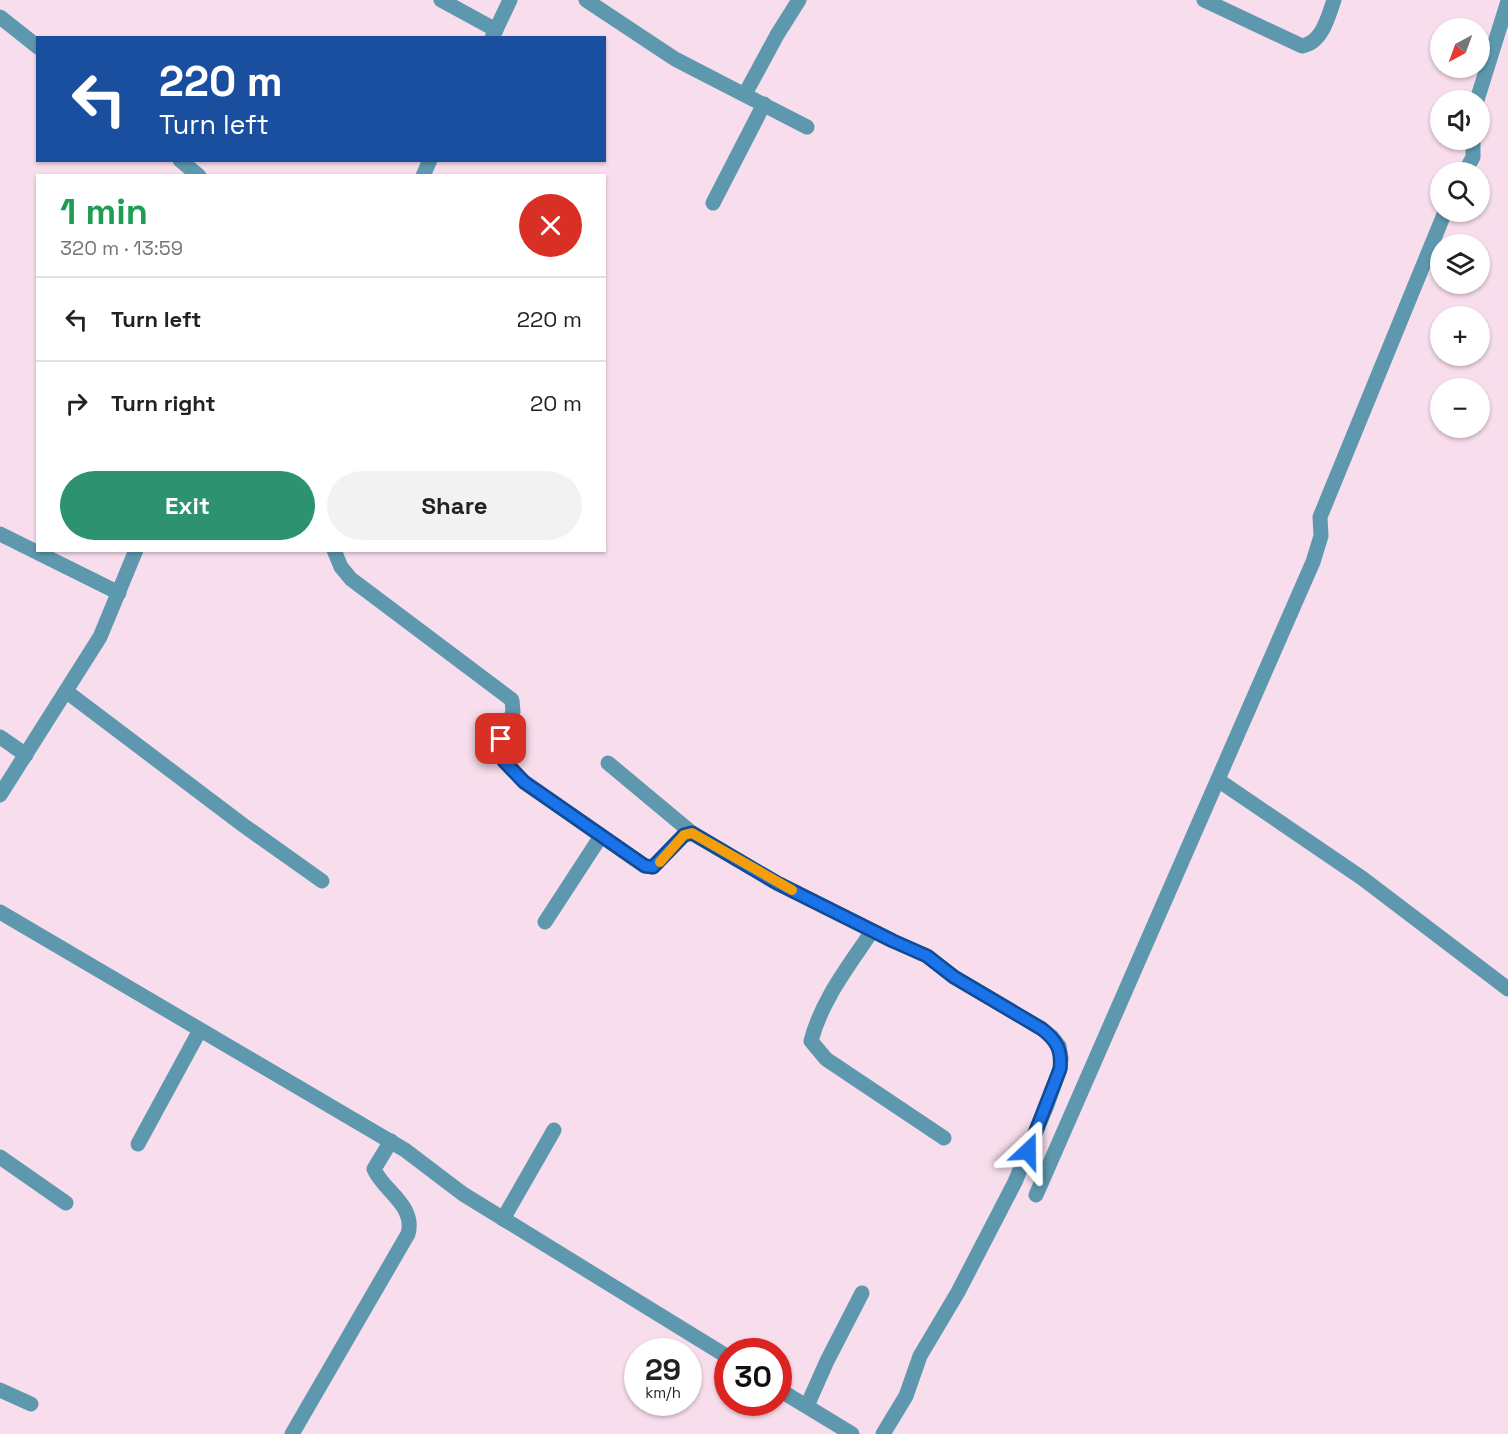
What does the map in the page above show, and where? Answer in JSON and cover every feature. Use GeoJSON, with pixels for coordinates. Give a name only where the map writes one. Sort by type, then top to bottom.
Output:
{"type":"FeatureCollection","features":[{"type":"Feature","properties":{"kind":"street"},"geometry":{"type":"LineString","coordinates":[[441,0],[494,34],[510,0]]}},
{"type":"Feature","properties":{"kind":"street"},"geometry":{"type":"LineString","coordinates":[[586,0],[675,59],[807,127]]}},
{"type":"Feature","properties":{"kind":"street"},"geometry":{"type":"LineString","coordinates":[[745,94],[777,34],[800,0]]}},
{"type":"Feature","properties":{"kind":"street"},"geometry":{"type":"LineString","coordinates":[[1204,0],[1302,46],[1310,45],[1317,39],[1326,23],[1334,0]]}},
{"type":"Feature","properties":{"kind":"street"},"geometry":{"type":"LineString","coordinates":[[1480,90],[1508,1]]}},
{"type":"Feature","properties":{"kind":"street"},"geometry":{"type":"LineString","coordinates":[[0,17],[36,45]]}},
{"type":"Feature","properties":{"kind":"street"},"geometry":{"type":"LineString","coordinates":[[713,203],[764,104]]}},
{"type":"Feature","properties":{"kind":"street"},"geometry":{"type":"LineString","coordinates":[[183,162],[198,174]]}},
{"type":"Feature","properties":{"kind":"street"},"geometry":{"type":"LineString","coordinates":[[1036,1195],[1313,562],[1321,536],[1320,517],[1440,222]]}},
{"type":"Feature","properties":{"kind":"street"},"geometry":{"type":"LineString","coordinates":[[0,534],[118,593]]}},
{"type":"Feature","properties":{"kind":"street"},"geometry":{"type":"LineString","coordinates":[[0,795],[100,637],[134,552]]}},
{"type":"Feature","properties":{"kind":"street"},"geometry":{"type":"LineString","coordinates":[[334,552],[346,573],[368,593],[512,700],[513,712],[501,739],[501,752],[504,761],[524,782],[645,866],[653,867],[684,835],[692,833]]}},
{"type":"Feature","properties":{"kind":"street"},"geometry":{"type":"LineString","coordinates":[[67,692],[243,825],[322,881]]}},
{"type":"Feature","properties":{"kind":"street"},"geometry":{"type":"LineString","coordinates":[[0,737],[26,755]]}},
{"type":"Feature","properties":{"kind":"street"},"geometry":{"type":"LineString","coordinates":[[608,763],[692,833],[777,883],[927,956],[954,977],[1042,1029],[1059,1046],[1061,1058],[1056,1082],[1016,1182],[958,1292],[920,1356],[906,1396],[883,1434]]}},
{"type":"Feature","properties":{"kind":"street"},"geometry":{"type":"LineString","coordinates":[[1218,780],[1362,878],[1508,989]]}},
{"type":"Feature","properties":{"kind":"street"},"geometry":{"type":"LineString","coordinates":[[545,922],[601,836]]}},
{"type":"Feature","properties":{"kind":"street"},"geometry":{"type":"LineString","coordinates":[[0,912],[391,1141],[463,1194],[714,1348]]}},
{"type":"Feature","properties":{"kind":"street"},"geometry":{"type":"LineString","coordinates":[[872,931],[825,1003],[811,1041],[826,1059],[944,1137]]}},
{"type":"Feature","properties":{"kind":"street"},"geometry":{"type":"LineString","coordinates":[[138,1144],[200,1030]]}},
{"type":"Feature","properties":{"kind":"street"},"geometry":{"type":"LineString","coordinates":[[503,1219],[554,1130]]}},
{"type":"Feature","properties":{"kind":"street"},"geometry":{"type":"LineString","coordinates":[[292,1434],[408,1234],[408,1220],[402,1203],[374,1169],[391,1141]]}},
{"type":"Feature","properties":{"kind":"street"},"geometry":{"type":"LineString","coordinates":[[0,1157],[66,1203]]}},
{"type":"Feature","properties":{"kind":"street"},"geometry":{"type":"LineString","coordinates":[[807,1406],[862,1293]]}},
{"type":"Feature","properties":{"kind":"street"},"geometry":{"type":"LineString","coordinates":[[0,1390],[31,1404]]}},
{"type":"Feature","properties":{"kind":"street"},"geometry":{"type":"LineString","coordinates":[[792,1397],[852,1434]]}},
{"type":"Feature","properties":{"kind":"slow traffic"},"geometry":{"type":"LineString","coordinates":[[660,862],[678,840],[692,833],[792,890]]}},
{"type":"Feature","properties":{"kind":"route"},"geometry":{"type":"LineString","coordinates":[[501,739],[504,761],[524,782],[645,866],[653,867],[659,863],[678,840],[692,833],[777,883],[927,956],[954,977],[1042,1029],[1059,1046],[1060,1069],[1028,1151]]}}]}
